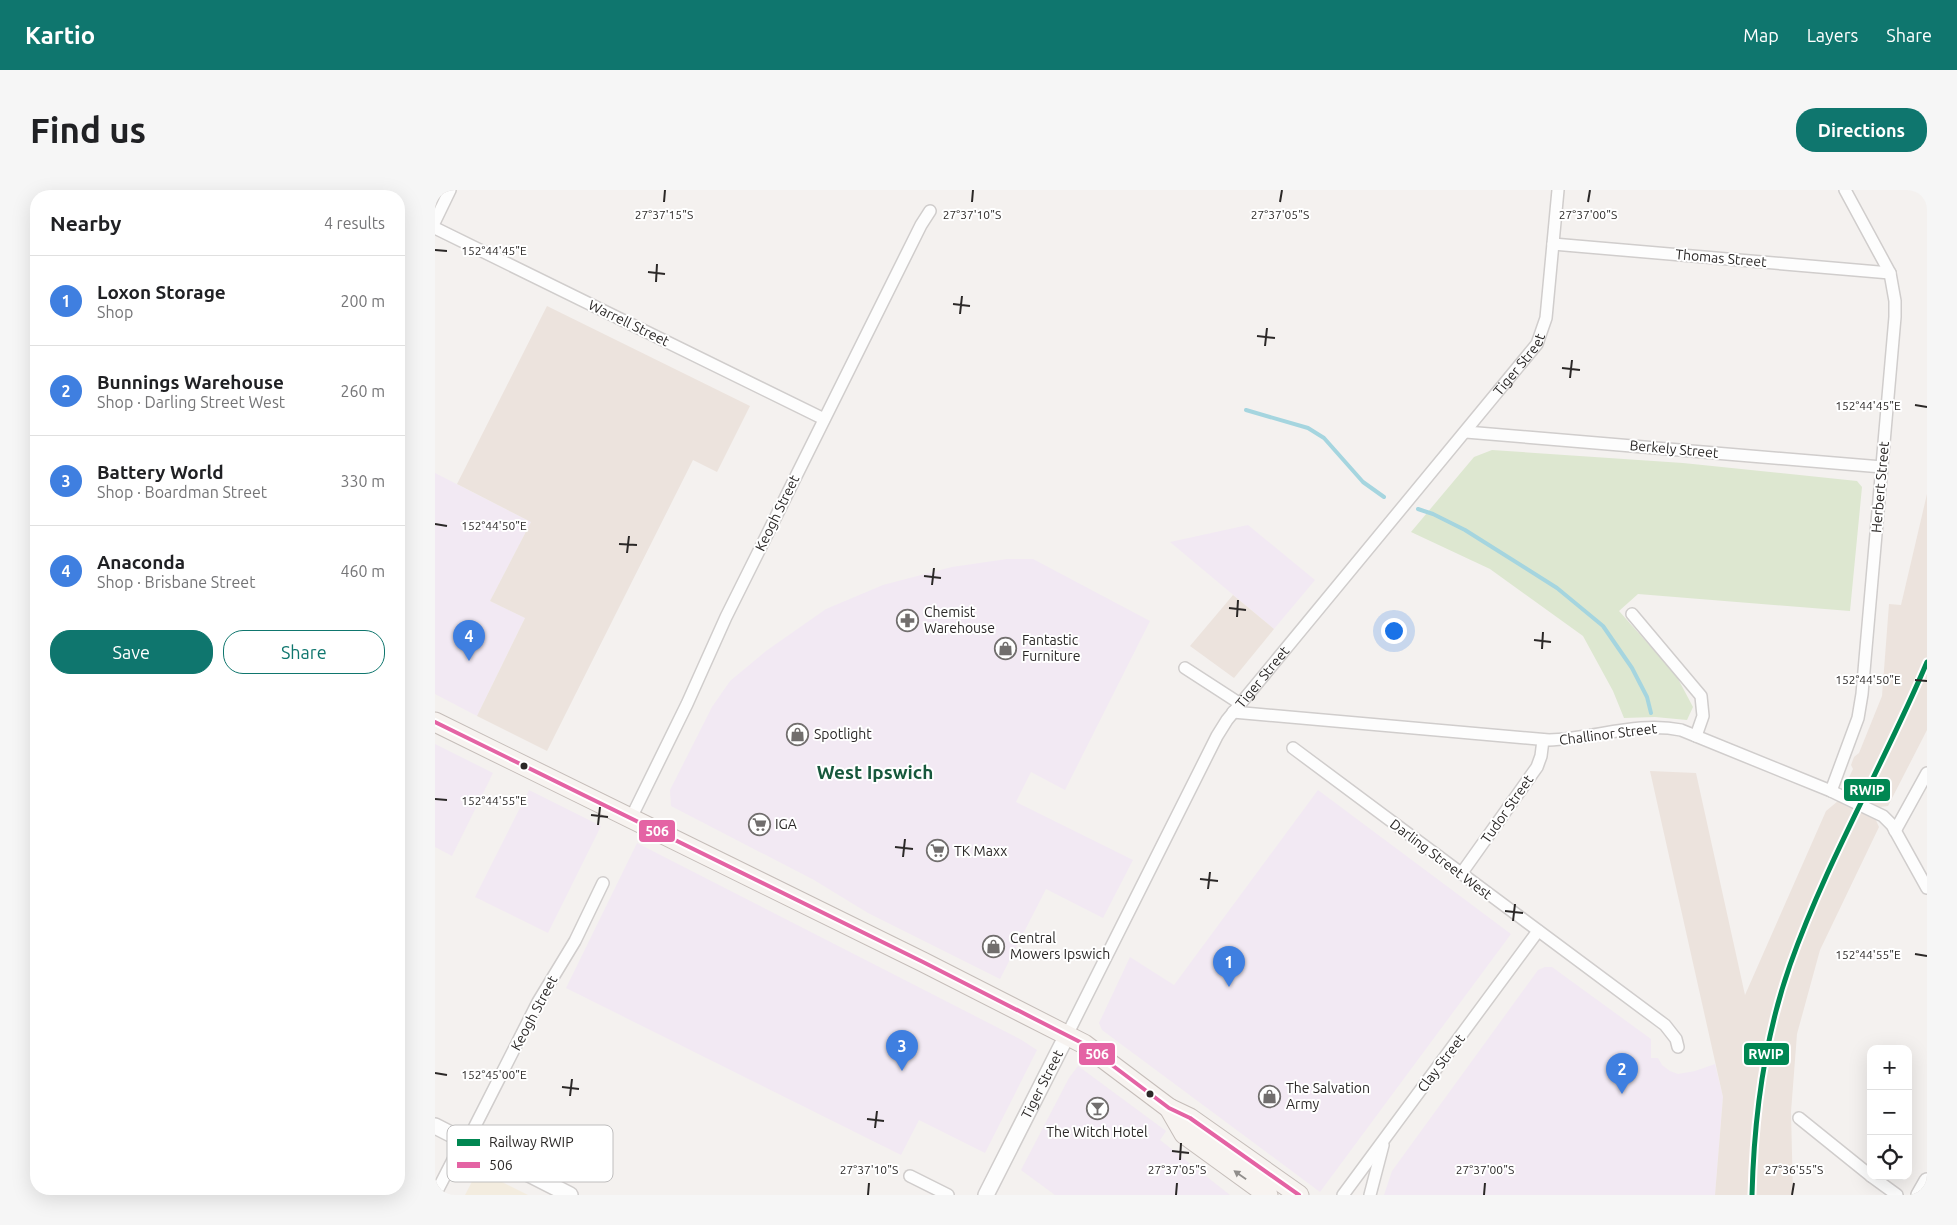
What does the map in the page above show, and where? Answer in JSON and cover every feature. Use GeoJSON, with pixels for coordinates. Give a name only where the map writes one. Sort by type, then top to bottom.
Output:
{"type":"FeatureCollection","features":[{"type":"Feature","properties":{"kind":"main road"},"geometry":{"type":"LineString","coordinates":[[435,722],[923,962],[1094,1050],[1169,1108],[1190,1118],[1299,1195]]}},
{"type":"Feature","properties":{"kind":"main road"},"geometry":{"type":"LineString","coordinates":[[1169,1108],[1184,1134],[1211,1156],[1268,1195]]}},
{"type":"Feature","properties":{"kind":"street"},"geometry":{"type":"LineString","coordinates":[[435,220],[450,190]]}},
{"type":"Feature","properties":{"kind":"street","name":"Tiger Street"},"geometry":{"type":"LineString","coordinates":[[986,1195],[1217,736],[1236,708],[1466,432],[1530,353],[1539,339],[1546,318],[1557,190]]}},
{"type":"Feature","properties":{"kind":"street","name":"Herbert Street"},"geometry":{"type":"LineString","coordinates":[[1836,793],[1856,725],[1862,694],[1895,316],[1895,301],[1890,273],[1845,190]]}},
{"type":"Feature","properties":{"kind":"street","name":"Keogh Street"},"geometry":{"type":"LineString","coordinates":[[631,818],[687,704],[726,616],[921,225],[930,211]]}},
{"type":"Feature","properties":{"kind":"street","name":"Warrell Street"},"geometry":{"type":"LineString","coordinates":[[435,228],[824,419]]}},
{"type":"Feature","properties":{"kind":"street","name":"Thomas Street"},"geometry":{"type":"LineString","coordinates":[[1553,244],[1890,273]]}},
{"type":"Feature","properties":{"kind":"street","name":"Berkely Street"},"geometry":{"type":"LineString","coordinates":[[1466,432],[1882,467]]}},
{"type":"Feature","properties":{"kind":"street"},"geometry":{"type":"LineString","coordinates":[[1632,614],[1701,696],[1703,716],[1696,736]]}},
{"type":"Feature","properties":{"kind":"street"},"geometry":{"type":"LineString","coordinates":[[1185,668],[1236,708]]}},
{"type":"Feature","properties":{"kind":"street","name":"Challinor Street"},"geometry":{"type":"LineString","coordinates":[[1236,708],[1543,740],[1568,739],[1654,727],[1675,729],[1836,793],[1877,813],[1887,820],[1895,831]]}},
{"type":"Feature","properties":{"kind":"street","name":"Tudor Street"},"geometry":{"type":"LineString","coordinates":[[1461,874],[1537,767],[1541,756],[1543,740]]}},
{"type":"Feature","properties":{"kind":"street","name":"Darling Street West"},"geometry":{"type":"LineString","coordinates":[[1293,748],[1665,1025],[1676,1039],[1678,1047]]}},
{"type":"Feature","properties":{"kind":"street"},"geometry":{"type":"LineString","coordinates":[[1927,774],[1895,831],[1927,888]]}},
{"type":"Feature","properties":{"kind":"street","name":"Keogh Street"},"geometry":{"type":"LineString","coordinates":[[476,1125],[538,1002],[575,941],[603,882]]}},
{"type":"Feature","properties":{"kind":"street","name":"Clay Street"},"geometry":{"type":"LineString","coordinates":[[1343,1195],[1538,931]]}},
{"type":"Feature","properties":{"kind":"street"},"geometry":{"type":"LineString","coordinates":[[1799,1118],[1867,1173]]}},
{"type":"Feature","properties":{"kind":"street"},"geometry":{"type":"LineString","coordinates":[[435,1126],[447,1132]]}},
{"type":"Feature","properties":{"kind":"street"},"geometry":{"type":"LineString","coordinates":[[1370,1195],[1385,1139]]}},
{"type":"Feature","properties":{"kind":"street","name":"Keogh Street"},"geometry":{"type":"LineString","coordinates":[[435,1195],[447,1170]]}},
{"type":"Feature","properties":{"kind":"street"},"geometry":{"type":"LineString","coordinates":[[910,1176],[948,1195]]}},
{"type":"Feature","properties":{"kind":"street"},"geometry":{"type":"LineString","coordinates":[[1876,1180],[1897,1195]]}},
{"type":"Feature","properties":{"kind":"street"},"geometry":{"type":"LineString","coordinates":[[1919,1195],[1927,1181]]}},
{"type":"Feature","properties":{"kind":"street"},"geometry":{"type":"LineString","coordinates":[[544,1182],[570,1195]]}},
{"type":"Feature","properties":{"kind":"shaded area"},"geometry":{"type":"Polygon","coordinates":[[[547,306],[750,406],[717,472],[693,460],[547,751],[477,716],[525,618],[490,601],[531,522],[457,484],[547,306]]]}},
{"type":"Feature","properties":{"kind":"shaded area"},"geometry":{"type":"Polygon","coordinates":[[[435,473],[531,522],[490,601],[525,618],[477,716],[435,694],[435,473]]]}},
{"type":"Feature","properties":{"kind":"shaded area"},"geometry":{"type":"Polygon","coordinates":[[[1927,494],[1927,730],[1888,806],[1880,807],[1843,790],[1853,769],[1851,765],[1854,757],[1859,753],[1882,696],[1889,604],[1901,605],[1927,494]]]}},
{"type":"Feature","properties":{"kind":"shaded area"},"geometry":{"type":"Polygon","coordinates":[[[1248,525],[1315,580],[1274,629],[1170,542],[1248,525]]]}},
{"type":"Feature","properties":{"kind":"shaded area"},"geometry":{"type":"Polygon","coordinates":[[[1007,559],[1033,559],[1150,621],[1065,790],[1031,772],[1016,802],[1133,860],[1103,918],[1046,889],[1000,979],[868,913],[814,880],[671,806],[670,790],[712,707],[730,681],[766,651],[826,609],[883,585],[952,567],[1007,559]]]}},
{"type":"Feature","properties":{"kind":"shaded area"},"geometry":{"type":"Polygon","coordinates":[[[1233,595],[1274,629],[1234,678],[1190,646],[1233,595]]]}},
{"type":"Feature","properties":{"kind":"shaded area"},"geometry":{"type":"Polygon","coordinates":[[[435,744],[493,773],[452,856],[435,847],[435,744]]]}},
{"type":"Feature","properties":{"kind":"shaded area"},"geometry":{"type":"Polygon","coordinates":[[[1650,771],[1696,773],[1745,995],[1826,811],[1838,801],[1875,818],[1879,827],[1820,950],[1797,1034],[1791,1112],[1793,1195],[1715,1195],[1723,1097],[1650,771]]]}},
{"type":"Feature","properties":{"kind":"shaded area"},"geometry":{"type":"Polygon","coordinates":[[[529,790],[601,826],[548,933],[475,897],[529,790]]]}},
{"type":"Feature","properties":{"kind":"shaded area"},"geometry":{"type":"Polygon","coordinates":[[[1318,790],[1511,934],[1320,1192],[1102,1030],[1099,1023],[1130,957],[1174,985],[1318,790]]]}},
{"type":"Feature","properties":{"kind":"shaded area"},"geometry":{"type":"Polygon","coordinates":[[[637,843],[1020,1039],[1037,1050],[985,1153],[919,1120],[901,1155],[566,988],[637,843]]]}},
{"type":"Feature","properties":{"kind":"shaded area"},"geometry":{"type":"Polygon","coordinates":[[[1552,967],[1651,1039],[1651,1058],[1658,1058],[1662,1065],[1670,1071],[1678,1074],[1695,1071],[1715,1064],[1723,1097],[1715,1195],[1384,1195],[1392,1171],[1538,970],[1552,967]]]}},
{"type":"Feature","properties":{"kind":"shaded area"},"geometry":{"type":"Polygon","coordinates":[[[1078,1066],[1166,1131],[1160,1140],[1230,1195],[1055,1195],[1021,1170],[1069,1078],[1078,1066]]]}},
{"type":"Feature","properties":{"kind":"shaded area"},"geometry":{"type":"Polygon","coordinates":[[[472,1182],[502,1182],[528,1195],[465,1195],[472,1182]]]}},
{"type":"Feature","properties":{"kind":"green space"},"geometry":{"type":"Polygon","coordinates":[[[1492,450],[1683,463],[1857,481],[1862,487],[1850,611],[1638,594],[1619,611],[1676,675],[1693,707],[1687,720],[1655,717],[1624,718],[1613,691],[1583,636],[1490,569],[1411,532],[1474,457],[1492,450]]]}},
{"type":"Feature","properties":{"kind":"waterway"},"geometry":{"type":"LineString","coordinates":[[1246,410],[1308,428],[1324,438],[1363,482],[1384,497]]}},
{"type":"Feature","properties":{"kind":"waterway"},"geometry":{"type":"LineString","coordinates":[[1418,509],[1433,514],[1465,530],[1557,588],[1603,626],[1632,668],[1647,697],[1651,713]]}},
{"type":"Feature","properties":{"kind":"rail line","name":"RWIP"},"geometry":{"type":"LineString","coordinates":[[1752,1195],[1755,1137],[1762,1079],[1773,1021],[1790,965],[1838,850],[1893,738],[1927,662]]}},
{"type":"Feature","properties":{"kind":"transit line","name":"506"},"geometry":{"type":"LineString","coordinates":[[435,722],[923,962],[1084,1044],[1169,1108],[1190,1118],[1299,1195]]}},
{"type":"Feature","properties":{"kind":"place","name":"Chemist Warehouse"},"geometry":{"type":"Point","coordinates":[908,620]}},
{"type":"Feature","properties":{"kind":"place","name":"Fantastic Furniture"},"geometry":{"type":"Point","coordinates":[1006,648]}},
{"type":"Feature","properties":{"kind":"place","name":"Anaconda"},"geometry":{"type":"Point","coordinates":[469,661]}},
{"type":"Feature","properties":{"kind":"place","name":"Spotlight"},"geometry":{"type":"Point","coordinates":[798,734]}},
{"type":"Feature","properties":{"kind":"place","name":"IGA"},"geometry":{"type":"Point","coordinates":[759,824]}},
{"type":"Feature","properties":{"kind":"place","name":"TK Maxx"},"geometry":{"type":"Point","coordinates":[938,851]}},
{"type":"Feature","properties":{"kind":"place","name":"Central Mowers Ipswich"},"geometry":{"type":"Point","coordinates":[994,946]}},
{"type":"Feature","properties":{"kind":"place","name":"Loxon Storage"},"geometry":{"type":"Point","coordinates":[1229,987]}},
{"type":"Feature","properties":{"kind":"place","name":"Battery World"},"geometry":{"type":"Point","coordinates":[902,1071]}},
{"type":"Feature","properties":{"kind":"place","name":"Bunnings Warehouse"},"geometry":{"type":"Point","coordinates":[1622,1094]}},
{"type":"Feature","properties":{"kind":"place","name":"The Salvation Army"},"geometry":{"type":"Point","coordinates":[1270,1096]}},
{"type":"Feature","properties":{"kind":"place","name":"The Witch Hotel"},"geometry":{"type":"Point","coordinates":[1097,1109]}},
{"type":"Feature","properties":{"kind":"district","name":"West Ipswich"},"geometry":{"type":"Point","coordinates":[875,772]}}]}
